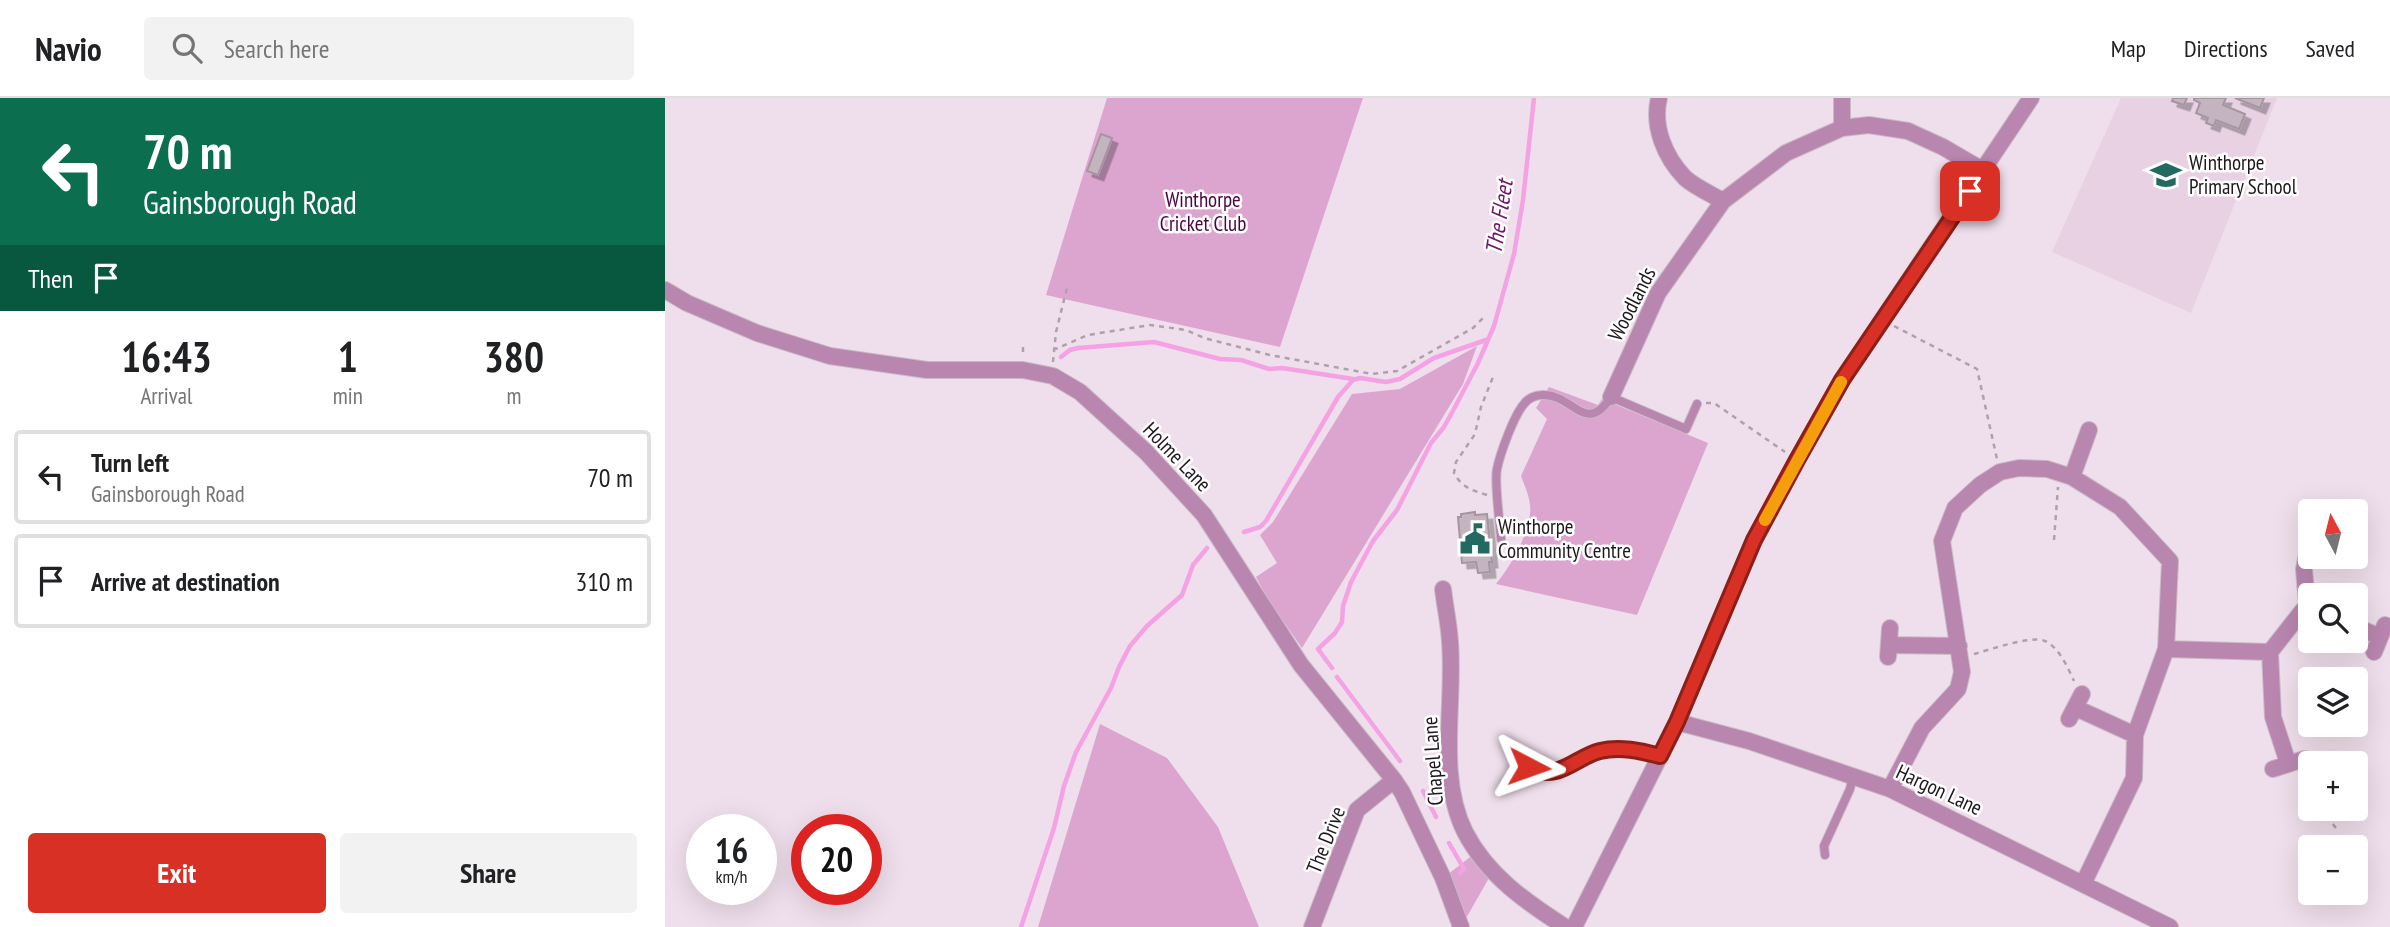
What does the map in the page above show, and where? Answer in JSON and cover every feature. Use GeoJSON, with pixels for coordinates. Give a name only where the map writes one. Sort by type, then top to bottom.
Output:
{"type":"FeatureCollection","features":[{"type":"Feature","properties":{"kind":"street"},"geometry":{"type":"LineString","coordinates":[[1658,98],[1655,111],[1664,151],[1686,179],[1723,201]]}},
{"type":"Feature","properties":{"kind":"street"},"geometry":{"type":"LineString","coordinates":[[1842,98],[1842,128]]}},
{"type":"Feature","properties":{"kind":"street"},"geometry":{"type":"LineString","coordinates":[[1574,927],[1677,722],[1754,540],[1797,460],[1842,380],[2031,98]]}},
{"type":"Feature","properties":{"kind":"street","name":"Woodlands"},"geometry":{"type":"LineString","coordinates":[[1611,397],[1657,293],[1723,201],[1786,153],[1842,128],[1869,125],[1908,131],[1943,147],[1984,171]]}},
{"type":"Feature","properties":{"kind":"street","name":"Holme Lane"},"geometry":{"type":"LineString","coordinates":[[665,290],[687,303],[757,333],[830,356],[927,370],[1023,370],[1053,376],[1080,392],[1146,452],[1204,515],[1301,665],[1394,780],[1443,878],[1461,927]]}},
{"type":"Feature","properties":{"kind":"street"},"geometry":{"type":"LineString","coordinates":[[2066,475],[2089,430]]}},
{"type":"Feature","properties":{"kind":"street"},"geometry":{"type":"LineString","coordinates":[[1890,789],[1921,728],[1958,689],[1962,672],[1942,541],[1955,508],[1980,485],[2000,472],[2019,468],[2047,469],[2066,475],[2120,507],[2169,562],[2167,649],[2135,735],[2134,778],[2084,884]]}},
{"type":"Feature","properties":{"kind":"street","name":"Chapel Lane"},"geometry":{"type":"LineString","coordinates":[[1443,589],[1450,643],[1451,780],[1459,818],[1466,835],[1493,871],[1512,890],[1565,927]]}},
{"type":"Feature","properties":{"kind":"street"},"geometry":{"type":"LineString","coordinates":[[2289,764],[2273,717],[2270,652],[2298,618]]}},
{"type":"Feature","properties":{"kind":"street"},"geometry":{"type":"LineString","coordinates":[[1890,628],[1889,651],[1960,651]]}},
{"type":"Feature","properties":{"kind":"street"},"geometry":{"type":"LineString","coordinates":[[2368,632],[2379,638]]}},
{"type":"Feature","properties":{"kind":"street"},"geometry":{"type":"LineString","coordinates":[[2167,649],[2270,652]]}},
{"type":"Feature","properties":{"kind":"street"},"geometry":{"type":"LineString","coordinates":[[2075,707],[2135,735]]}},
{"type":"Feature","properties":{"kind":"street","name":"Hargon Lane"},"geometry":{"type":"LineString","coordinates":[[1677,722],[1749,741],[1890,789],[2171,927]]}},
{"type":"Feature","properties":{"kind":"street","name":"The Drive"},"geometry":{"type":"LineString","coordinates":[[1312,927],[1357,810],[1394,780]]}},
{"type":"Feature","properties":{"kind":"lane"},"geometry":{"type":"LineString","coordinates":[[1501,539],[1496,470],[1517,414],[1525,401],[1538,395],[1551,395],[1584,413],[1594,414],[1602,410],[1611,397],[1686,429],[1697,404]]}},
{"type":"Feature","properties":{"kind":"lane"},"geometry":{"type":"LineString","coordinates":[[1529,767],[1542,772],[1557,771],[1609,749],[1634,750],[1660,756]]}},
{"type":"Feature","properties":{"kind":"lane"},"geometry":{"type":"LineString","coordinates":[[1825,855],[1824,846],[1850,789],[1853,776]]}},
{"type":"Feature","properties":{"kind":"path"},"geometry":{"type":"LineString","coordinates":[[1053,376],[1053,350],[1067,288]]}},
{"type":"Feature","properties":{"kind":"path"},"geometry":{"type":"LineString","coordinates":[[1053,350],[1088,335],[1150,325],[1186,330],[1204,338],[1270,355],[1372,374],[1397,371],[1473,328],[1483,318]]}},
{"type":"Feature","properties":{"kind":"path"},"geometry":{"type":"LineString","coordinates":[[1883,321],[1977,369],[2000,472]]}},
{"type":"Feature","properties":{"kind":"path"},"geometry":{"type":"LineString","coordinates":[[1493,377],[1481,407],[1475,434],[1456,462],[1454,473],[1459,482],[1468,489],[1498,498]]}},
{"type":"Feature","properties":{"kind":"path"},"geometry":{"type":"LineString","coordinates":[[1697,404],[1714,403],[1797,460]]}},
{"type":"Feature","properties":{"kind":"path"},"geometry":{"type":"LineString","coordinates":[[2055,540],[2066,475]]}},
{"type":"Feature","properties":{"kind":"path"},"geometry":{"type":"LineString","coordinates":[[1960,651],[2032,640],[2045,641],[2066,664],[2077,688],[2075,707]]}},
{"type":"Feature","properties":{"kind":"path"},"geometry":{"type":"LineString","coordinates":[[2289,764],[2298,777]]}},
{"type":"Feature","properties":{"kind":"path"},"geometry":{"type":"LineString","coordinates":[[2331,821],[2338,831]]}},
{"type":"Feature","properties":{"kind":"shaded area","name":"Winthorpe Primary School"},"geometry":{"type":"Polygon","coordinates":[[[2121,98],[2277,98],[2191,313],[2052,252],[2121,98]]]}},
{"type":"Feature","properties":{"kind":"green space","name":"Winthorpe Cricket Club"},"geometry":{"type":"Polygon","coordinates":[[[1107,98],[1363,98],[1280,347],[1046,295],[1107,98]]]}},
{"type":"Feature","properties":{"kind":"green space"},"geometry":{"type":"Polygon","coordinates":[[[1477,346],[1463,384],[1302,648],[1269,601],[1256,577],[1277,563],[1260,535],[1273,522],[1352,394],[1400,389],[1477,346]]]}},
{"type":"Feature","properties":{"kind":"green space"},"geometry":{"type":"Polygon","coordinates":[[[1549,387],[1598,405],[1602,399],[1708,443],[1637,615],[1496,584],[1517,551],[1528,523],[1530,504],[1521,476],[1547,419],[1536,408],[1549,387]]]}},
{"type":"Feature","properties":{"kind":"green space"},"geometry":{"type":"Polygon","coordinates":[[[1100,724],[1167,758],[1218,827],[1259,927],[1038,927],[1100,724]]]}},
{"type":"Feature","properties":{"kind":"green space"},"geometry":{"type":"Polygon","coordinates":[[[1478,851],[1493,871],[1461,927],[1443,878],[1478,851]]]}},
{"type":"Feature","properties":{"kind":"building"},"geometry":{"type":"Polygon","coordinates":[[[2173,98],[2187,98],[2184,105],[2172,101],[2173,98]]]}},
{"type":"Feature","properties":{"kind":"building"},"geometry":{"type":"Polygon","coordinates":[[[2194,98],[2226,98],[2223,105],[2245,114],[2239,129],[2216,120],[2214,126],[2206,123],[2208,118],[2196,113],[2200,103],[2194,98]]]}},
{"type":"Feature","properties":{"kind":"building"},"geometry":{"type":"Polygon","coordinates":[[[2235,98],[2264,98],[2260,108],[2235,98]]]}},
{"type":"Feature","properties":{"kind":"building"},"geometry":{"type":"Polygon","coordinates":[[[1101,134],[1112,138],[1098,175],[1087,171],[1101,134]]]}},
{"type":"Feature","properties":{"kind":"building","name":"Winthorpe Community Centre"},"geometry":{"type":"Polygon","coordinates":[[[1475,512],[1475,515],[1487,514],[1492,562],[1489,562],[1490,572],[1478,573],[1476,562],[1462,563],[1458,517],[1475,512]]]}},
{"type":"Feature","properties":{"kind":"waterway","name":"The Fleet"},"geometry":{"type":"LineString","coordinates":[[1332,668],[1318,649],[1342,622],[1343,606],[1351,582],[1373,541],[1397,510],[1431,443],[1444,427],[1494,326],[1514,254],[1534,98]]}},
{"type":"Feature","properties":{"kind":"waterway"},"geometry":{"type":"LineString","coordinates":[[1244,532],[1260,527],[1266,521],[1338,397],[1353,380],[1360,378],[1386,382],[1400,379],[1434,358],[1486,340]]}},
{"type":"Feature","properties":{"kind":"waterway"},"geometry":{"type":"LineString","coordinates":[[1061,357],[1078,348],[1154,342],[1220,359],[1241,360],[1269,369],[1282,368],[1353,379]]}},
{"type":"Feature","properties":{"kind":"waterway"},"geometry":{"type":"LineString","coordinates":[[1021,927],[1076,752],[1111,688],[1130,646],[1147,626],[1182,595],[1193,565],[1207,548]]}},
{"type":"Feature","properties":{"kind":"waterway"},"geometry":{"type":"LineString","coordinates":[[1337,677],[1400,761]]}},
{"type":"Feature","properties":{"kind":"waterway"},"geometry":{"type":"LineString","coordinates":[[1423,791],[1436,817]]}},
{"type":"Feature","properties":{"kind":"waterway"},"geometry":{"type":"LineString","coordinates":[[1449,843],[1464,869],[1460,873]]}},
{"type":"Feature","properties":{"kind":"slow traffic"},"geometry":{"type":"LineString","coordinates":[[1765,520],[1841,382]]}},
{"type":"Feature","properties":{"kind":"place","name":"Winthorpe Primary School"},"geometry":{"type":"Point","coordinates":[2166,175]}},
{"type":"Feature","properties":{"kind":"place","name":"Winthorpe Community Centre"},"geometry":{"type":"Point","coordinates":[1475,539]}},
{"type":"Feature","properties":{"kind":"route"},"geometry":{"type":"LineString","coordinates":[[1529,767],[1542,772],[1557,771],[1609,749],[1634,750],[1660,756],[1754,540],[1797,460],[1842,380],[1970,191]]}}]}
